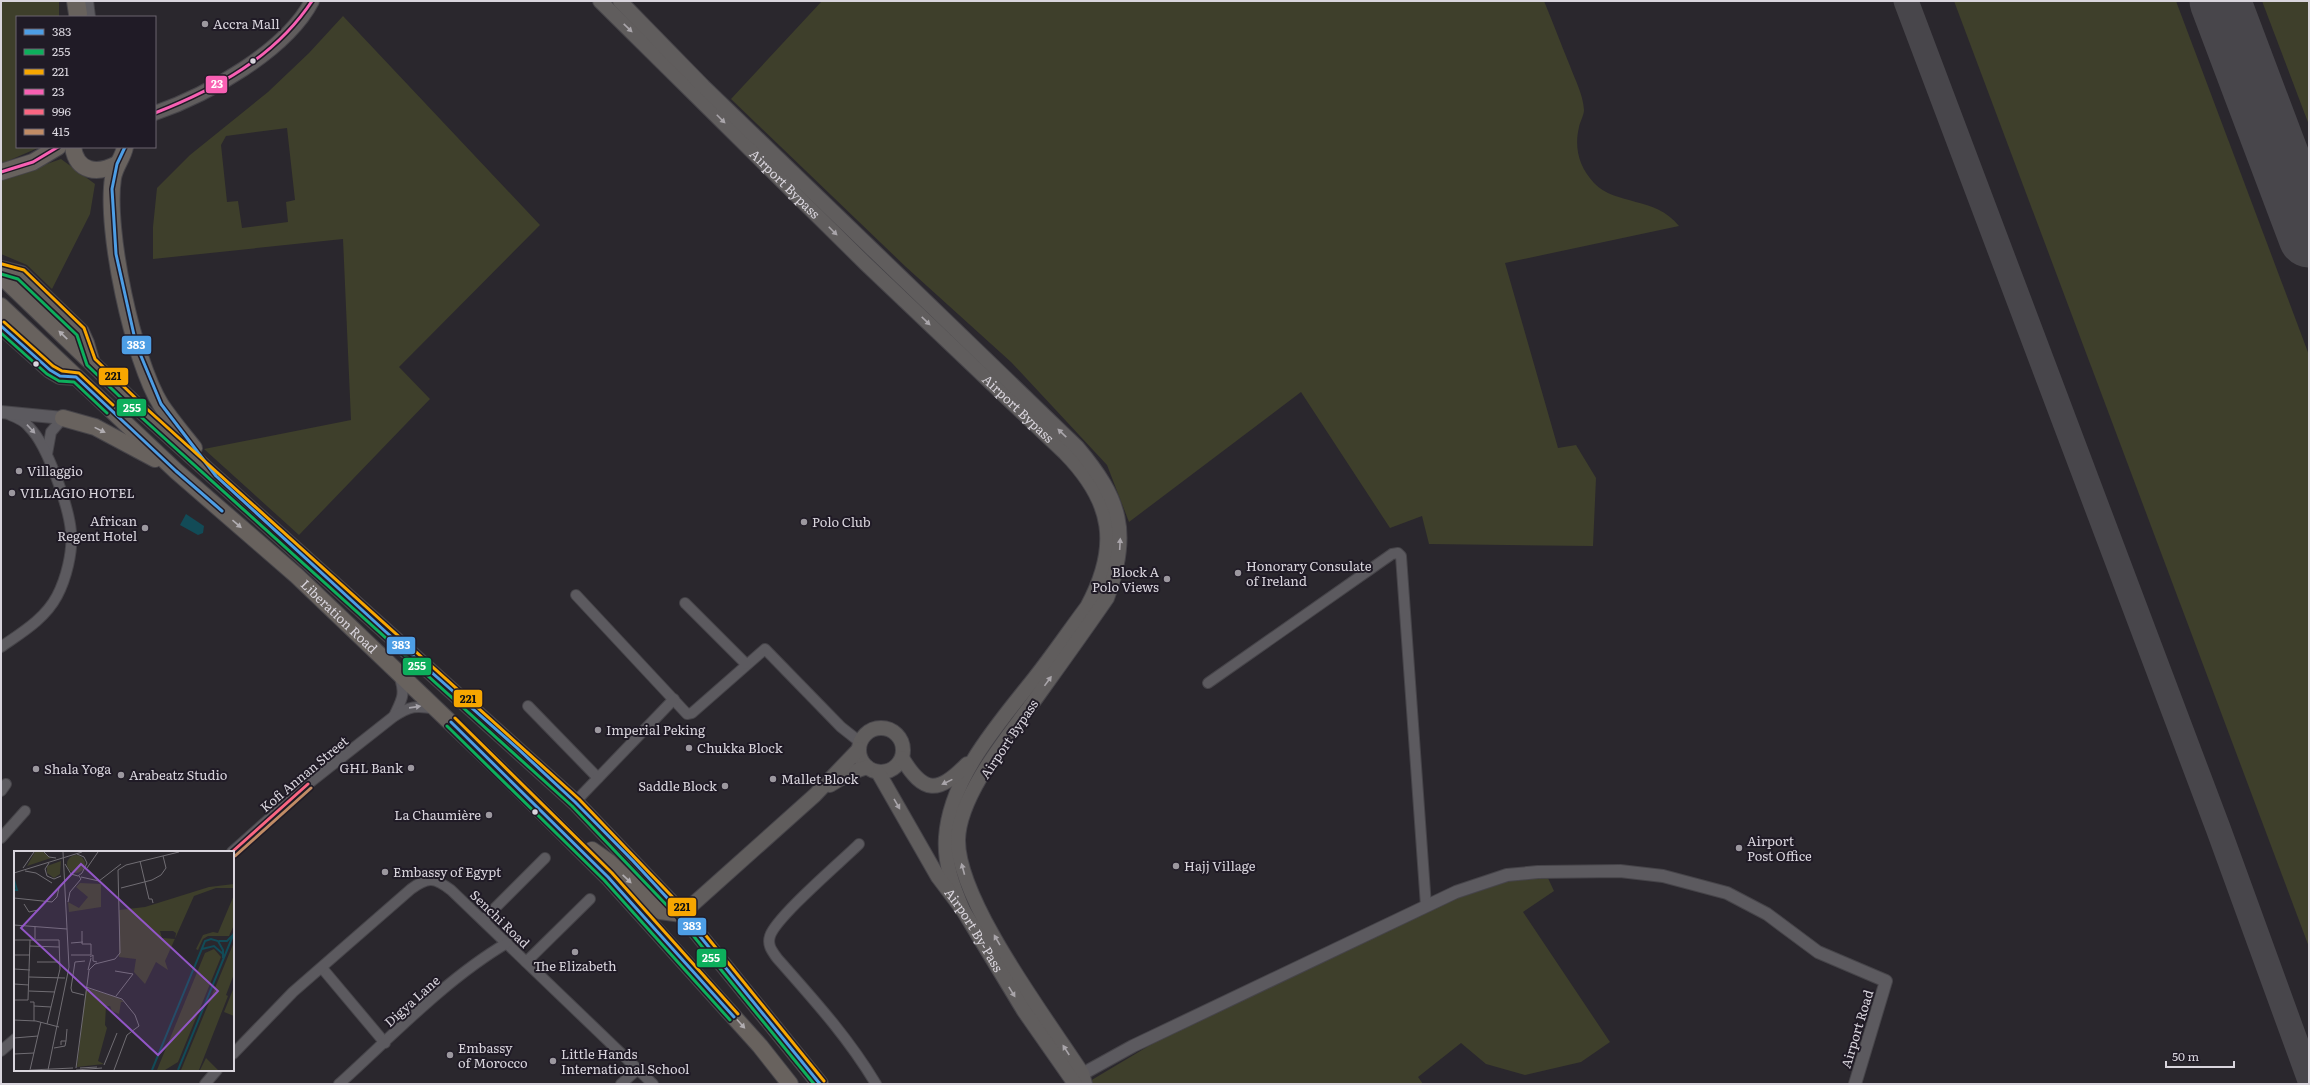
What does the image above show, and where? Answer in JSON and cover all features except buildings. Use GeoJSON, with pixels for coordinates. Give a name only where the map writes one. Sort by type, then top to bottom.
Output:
{"type":"FeatureCollection","features":[{"type":"Feature","properties":{"kind":"highway"},"geometry":{"type":"LineString","coordinates":[[1,172],[33,162],[56,148]]}},
{"type":"Feature","properties":{"kind":"highway"},"geometry":{"type":"LineString","coordinates":[[74,148],[79,162],[91,170],[104,170],[117,164]]}},
{"type":"Feature","properties":{"kind":"highway"},"geometry":{"type":"LineString","coordinates":[[125,148],[117,164],[112,189],[112,219],[116,254],[136,344],[161,404],[216,476]]}},
{"type":"Feature","properties":{"kind":"highway"},"geometry":{"type":"LineString","coordinates":[[1,269],[21,274],[81,332],[86,343],[91,362]]}},
{"type":"Feature","properties":{"kind":"highway","name":"Liberation Road"},"geometry":{"type":"LineString","coordinates":[[1,276],[144,413],[216,476],[575,802],[682,914],[820,1084]]}},
{"type":"Feature","properties":{"kind":"highway","name":"Liberation Road"},"geometry":{"type":"LineString","coordinates":[[1,306],[176,471],[297,576],[439,710],[572,841],[608,877],[729,1011],[760,1046],[790,1084]]}},
{"type":"Feature","properties":{"kind":"highway"},"geometry":{"type":"LineString","coordinates":[[1,326],[50,370],[60,376],[76,377]]}},
{"type":"Feature","properties":{"kind":"highway"},"geometry":{"type":"LineString","coordinates":[[63,418],[95,427],[176,471]]}},
{"type":"Feature","properties":{"kind":"highway"},"geometry":{"type":"LineString","coordinates":[[572,841],[581,843],[609,862],[660,911],[682,914]]}},
{"type":"Feature","properties":{"kind":"main road"},"geometry":{"type":"LineString","coordinates":[[156,113],[176,106],[200,94],[264,54],[295,28],[312,1]]}},
{"type":"Feature","properties":{"kind":"main road","name":"Airport Bypass"},"geometry":{"type":"LineString","coordinates":[[600,1],[866,264],[1070,459],[1081,470],[1100,501],[1106,518],[1108,552],[1099,585],[1087,607],[975,756],[959,789],[949,819],[946,836],[946,852],[950,873],[964,910]]}},
{"type":"Feature","properties":{"kind":"main road","name":"Airport Bypass"},"geometry":{"type":"LineString","coordinates":[[620,1],[703,86],[1077,447],[1100,477],[1117,512],[1120,529],[1118,568],[1107,598],[991,761],[964,811],[958,840],[960,856],[970,891],[977,905]]}},
{"type":"Feature","properties":{"kind":"main road"},"geometry":{"type":"LineString","coordinates":[[682,914],[814,795],[859,746],[866,734],[874,728],[884,728],[894,731],[901,739],[904,748],[902,758],[892,770],[872,770],[850,773],[814,795]]}},
{"type":"Feature","properties":{"kind":"main road"},"geometry":{"type":"LineString","coordinates":[[859,746],[859,756],[872,770]]}},
{"type":"Feature","properties":{"kind":"main road"},"geometry":{"type":"LineString","coordinates":[[902,758],[922,784],[936,786],[945,784],[953,778],[975,756]]}},
{"type":"Feature","properties":{"kind":"main road","name":"Airport By-Pass"},"geometry":{"type":"LineString","coordinates":[[872,770],[938,877],[964,910],[1024,1011],[1078,1080]]}},
{"type":"Feature","properties":{"kind":"main road","name":"Airport By-Pass"},"geometry":{"type":"LineString","coordinates":[[977,905],[1078,1080]]}},
{"type":"Feature","properties":{"kind":"street"},"geometry":{"type":"LineString","coordinates":[[3,412],[63,418]]}},
{"type":"Feature","properties":{"kind":"street"},"geometry":{"type":"LineString","coordinates":[[1,647],[45,613],[57,597],[70,556],[71,532],[47,454],[30,427],[3,412]]}},
{"type":"Feature","properties":{"kind":"street"},"geometry":{"type":"LineString","coordinates":[[47,454],[51,432],[63,418]]}},
{"type":"Feature","properties":{"kind":"street"},"geometry":{"type":"LineString","coordinates":[[1078,1080],[1426,906],[1401,556],[1398,553],[1392,554],[1208,683]]}},
{"type":"Feature","properties":{"kind":"street"},"geometry":{"type":"LineString","coordinates":[[576,595],[689,715],[762,649],[766,649],[859,746]]}},
{"type":"Feature","properties":{"kind":"street"},"geometry":{"type":"LineString","coordinates":[[685,603],[746,664]]}},
{"type":"Feature","properties":{"kind":"street","name":"Kofi Annan Street"},"geometry":{"type":"LineString","coordinates":[[394,717],[404,692],[398,671]]}},
{"type":"Feature","properties":{"kind":"street"},"geometry":{"type":"LineString","coordinates":[[575,802],[674,699]]}},
{"type":"Feature","properties":{"kind":"street","name":"Kofi Annan Street"},"geometry":{"type":"LineString","coordinates":[[233,851],[308,784],[404,710],[417,706],[439,710]]}},
{"type":"Feature","properties":{"kind":"street"},"geometry":{"type":"LineString","coordinates":[[528,706],[598,778]]}},
{"type":"Feature","properties":{"kind":"street"},"geometry":{"type":"LineString","coordinates":[[1,838],[25,811]]}},
{"type":"Feature","properties":{"kind":"street"},"geometry":{"type":"LineString","coordinates":[[860,844],[776,925],[770,936],[769,947],[833,1020],[855,1050],[876,1084]]}},
{"type":"Feature","properties":{"kind":"street"},"geometry":{"type":"LineString","coordinates":[[483,920],[545,858]]}},
{"type":"Feature","properties":{"kind":"street","name":"Airport Road"},"geometry":{"type":"LineString","coordinates":[[1426,906],[1456,892],[1508,875],[1578,871],[1620,871],[1663,876],[1727,892],[1767,914],[1818,952],[1886,982],[1855,1084]]}},
{"type":"Feature","properties":{"kind":"street","name":"Senchi Road"},"geometry":{"type":"LineString","coordinates":[[234,1053],[293,992],[411,890],[425,881],[435,880],[441,883],[483,920],[653,1084]]}},
{"type":"Feature","properties":{"kind":"street"},"geometry":{"type":"LineString","coordinates":[[526,962],[590,899]]}},
{"type":"Feature","properties":{"kind":"street","name":"Digya Lane"},"geometry":{"type":"LineString","coordinates":[[339,1084],[457,977],[485,956],[507,943]]}},
{"type":"Feature","properties":{"kind":"street"},"geometry":{"type":"LineString","coordinates":[[322,968],[385,1043]]}},
{"type":"Feature","properties":{"kind":"street"},"geometry":{"type":"LineString","coordinates":[[1,1051],[14,1040]]}},
{"type":"Feature","properties":{"kind":"street"},"geometry":{"type":"LineString","coordinates":[[621,1084],[638,1069]]}},
{"type":"Feature","properties":{"kind":"street"},"geometry":{"type":"LineString","coordinates":[[205,1084],[215,1071]]}},
{"type":"Feature","properties":{"kind":"green space"},"geometry":{"type":"Polygon","coordinates":[[[1,1],[59,1],[59,16],[16,16],[16,148],[38,148],[1,164],[1,1]]]}},
{"type":"Feature","properties":{"kind":"green space"},"geometry":{"type":"Polygon","coordinates":[[[822,1],[1544,1],[1582,98],[1584,112],[1579,127],[1577,142],[1581,164],[1594,183],[1603,190],[1624,199],[1659,210],[1669,216],[1679,226],[1505,263],[1558,448],[1576,445],[1596,478],[1593,546],[1429,544],[1422,516],[1390,528],[1301,392],[1129,522],[1107,465],[1011,362],[906,267],[731,99],[822,1]]]}},
{"type":"Feature","properties":{"kind":"green space"},"geometry":{"type":"Polygon","coordinates":[[[1954,1],[2176,1],[2309,355],[2309,947],[1954,1]]]}},
{"type":"Feature","properties":{"kind":"green space"},"geometry":{"type":"Polygon","coordinates":[[[2262,1],[2309,1],[2309,125],[2262,1]]]}},
{"type":"Feature","properties":{"kind":"green space"},"geometry":{"type":"Polygon","coordinates":[[[343,16],[540,225],[399,367],[430,399],[299,535],[204,449],[351,420],[343,239],[153,259],[153,227],[157,188],[190,155],[268,92],[309,53],[343,16]],[[287,128],[226,136],[221,145],[227,202],[238,201],[242,228],[288,222],[286,202],[295,200],[287,128]]]}},
{"type":"Feature","properties":{"kind":"green space"},"geometry":{"type":"Polygon","coordinates":[[[61,159],[95,184],[90,214],[52,289],[27,265],[1,254],[1,177],[21,173],[61,159]]]}},
{"type":"Feature","properties":{"kind":"green space"},"geometry":{"type":"Polygon","coordinates":[[[1547,876],[1554,891],[1523,912],[1610,1042],[1581,1062],[1525,1075],[1486,1064],[1461,1043],[1418,1077],[1423,1084],[1092,1084],[1090,1081],[1219,1004],[1451,898],[1516,878],[1547,876]]]}},
{"type":"Feature","properties":{"kind":"water"},"geometry":{"type":"Polygon","coordinates":[[[186,514],[204,526],[203,533],[198,535],[180,525],[186,514]]]}},
{"type":"Feature","properties":{"kind":"taxiway"},"geometry":{"type":"LineString","coordinates":[[1906,1],[2218,828],[2309,1078]]}},
{"type":"Feature","properties":{"kind":"runway"},"geometry":{"type":"LineString","coordinates":[[2220,1],[2309,237]]}},
{"type":"Feature","properties":{"kind":"transit line","name":"23"},"geometry":{"type":"LineString","coordinates":[[156,113],[178,104],[222,82],[262,55],[297,21],[312,1]]}},
{"type":"Feature","properties":{"kind":"transit line","name":"23"},"geometry":{"type":"LineString","coordinates":[[1,172],[33,162],[56,148]]}},
{"type":"Feature","properties":{"kind":"transit line","name":"383"},"geometry":{"type":"LineString","coordinates":[[125,148],[117,164],[112,189],[116,254],[136,344],[161,404],[216,476],[386,632],[517,748],[575,802],[633,861],[682,914],[820,1084]]}},
{"type":"Feature","properties":{"kind":"transit line","name":"221"},"geometry":{"type":"LineString","coordinates":[[2,264],[24,270],[84,328],[95,359],[147,409],[579,799],[686,911],[824,1081]]}},
{"type":"Feature","properties":{"kind":"transit line","name":"255"},"geometry":{"type":"LineString","coordinates":[[1,274],[18,279],[77,335],[87,365],[141,417],[572,806],[678,917],[814,1084]]}},
{"type":"Feature","properties":{"kind":"transit line","name":"221"},"geometry":{"type":"LineString","coordinates":[[4,322],[53,366],[62,371],[79,373],[113,405]]}},
{"type":"Feature","properties":{"kind":"transit line","name":"383"},"geometry":{"type":"LineString","coordinates":[[1,326],[50,370],[60,376],[76,377],[176,471],[222,511]]}},
{"type":"Feature","properties":{"kind":"transit line","name":"255"},"geometry":{"type":"LineString","coordinates":[[1,333],[47,374],[59,381],[74,382],[107,413]]}},
{"type":"Feature","properties":{"kind":"transit line","name":"221"},"geometry":{"type":"LineString","coordinates":[[455,718],[612,873],[738,1014]]}},
{"type":"Feature","properties":{"kind":"transit line","name":"383"},"geometry":{"type":"LineString","coordinates":[[451,722],[608,877],[734,1017]]}},
{"type":"Feature","properties":{"kind":"transit line","name":"255"},"geometry":{"type":"LineString","coordinates":[[447,726],[604,880],[730,1020]]}},
{"type":"Feature","properties":{"kind":"transit line","name":"996"},"geometry":{"type":"LineString","coordinates":[[233,851],[308,784]]}},
{"type":"Feature","properties":{"kind":"transit line","name":"415"},"geometry":{"type":"LineString","coordinates":[[235,856],[311,788]]}},
{"type":"Feature","properties":{"kind":"place","name":"Accra Mall"},"geometry":{"type":"Point","coordinates":[205,24]}},
{"type":"Feature","properties":{"kind":"place","name":"Villaggio"},"geometry":{"type":"Point","coordinates":[19,471]}},
{"type":"Feature","properties":{"kind":"place","name":"VILLAGIO HOTEL"},"geometry":{"type":"Point","coordinates":[12,493]}},
{"type":"Feature","properties":{"kind":"place","name":"Polo Club"},"geometry":{"type":"Point","coordinates":[804,522]}},
{"type":"Feature","properties":{"kind":"place","name":"African Regent Hotel"},"geometry":{"type":"Point","coordinates":[145,528]}},
{"type":"Feature","properties":{"kind":"place","name":"Honorary Consulate of Ireland"},"geometry":{"type":"Point","coordinates":[1238,573]}},
{"type":"Feature","properties":{"kind":"place","name":"Block A Polo Views"},"geometry":{"type":"Point","coordinates":[1167,579]}},
{"type":"Feature","properties":{"kind":"place","name":"Imperial Peking"},"geometry":{"type":"Point","coordinates":[598,730]}},
{"type":"Feature","properties":{"kind":"place","name":"Chukka Block"},"geometry":{"type":"Point","coordinates":[689,748]}},
{"type":"Feature","properties":{"kind":"place","name":"GHL Bank"},"geometry":{"type":"Point","coordinates":[411,768]}},
{"type":"Feature","properties":{"kind":"place","name":"Shala Yoga"},"geometry":{"type":"Point","coordinates":[36,769]}},
{"type":"Feature","properties":{"kind":"place","name":"Arabeatz Studio"},"geometry":{"type":"Point","coordinates":[121,775]}},
{"type":"Feature","properties":{"kind":"place","name":"Mallet Block"},"geometry":{"type":"Point","coordinates":[773,779]}},
{"type":"Feature","properties":{"kind":"place","name":"Saddle Block"},"geometry":{"type":"Point","coordinates":[725,786]}},
{"type":"Feature","properties":{"kind":"place","name":"La Chaumière"},"geometry":{"type":"Point","coordinates":[489,815]}},
{"type":"Feature","properties":{"kind":"place","name":"Airport Post Office"},"geometry":{"type":"Point","coordinates":[1739,848]}},
{"type":"Feature","properties":{"kind":"place","name":"Hajj Village"},"geometry":{"type":"Point","coordinates":[1176,866]}},
{"type":"Feature","properties":{"kind":"place","name":"Embassy of Egypt"},"geometry":{"type":"Point","coordinates":[385,872]}},
{"type":"Feature","properties":{"kind":"place","name":"The Elizabeth"},"geometry":{"type":"Point","coordinates":[575,952]}},
{"type":"Feature","properties":{"kind":"place","name":"Embassy of Morocco"},"geometry":{"type":"Point","coordinates":[450,1055]}},
{"type":"Feature","properties":{"kind":"place","name":"Little Hands International School"},"geometry":{"type":"Point","coordinates":[553,1061]}}]}
